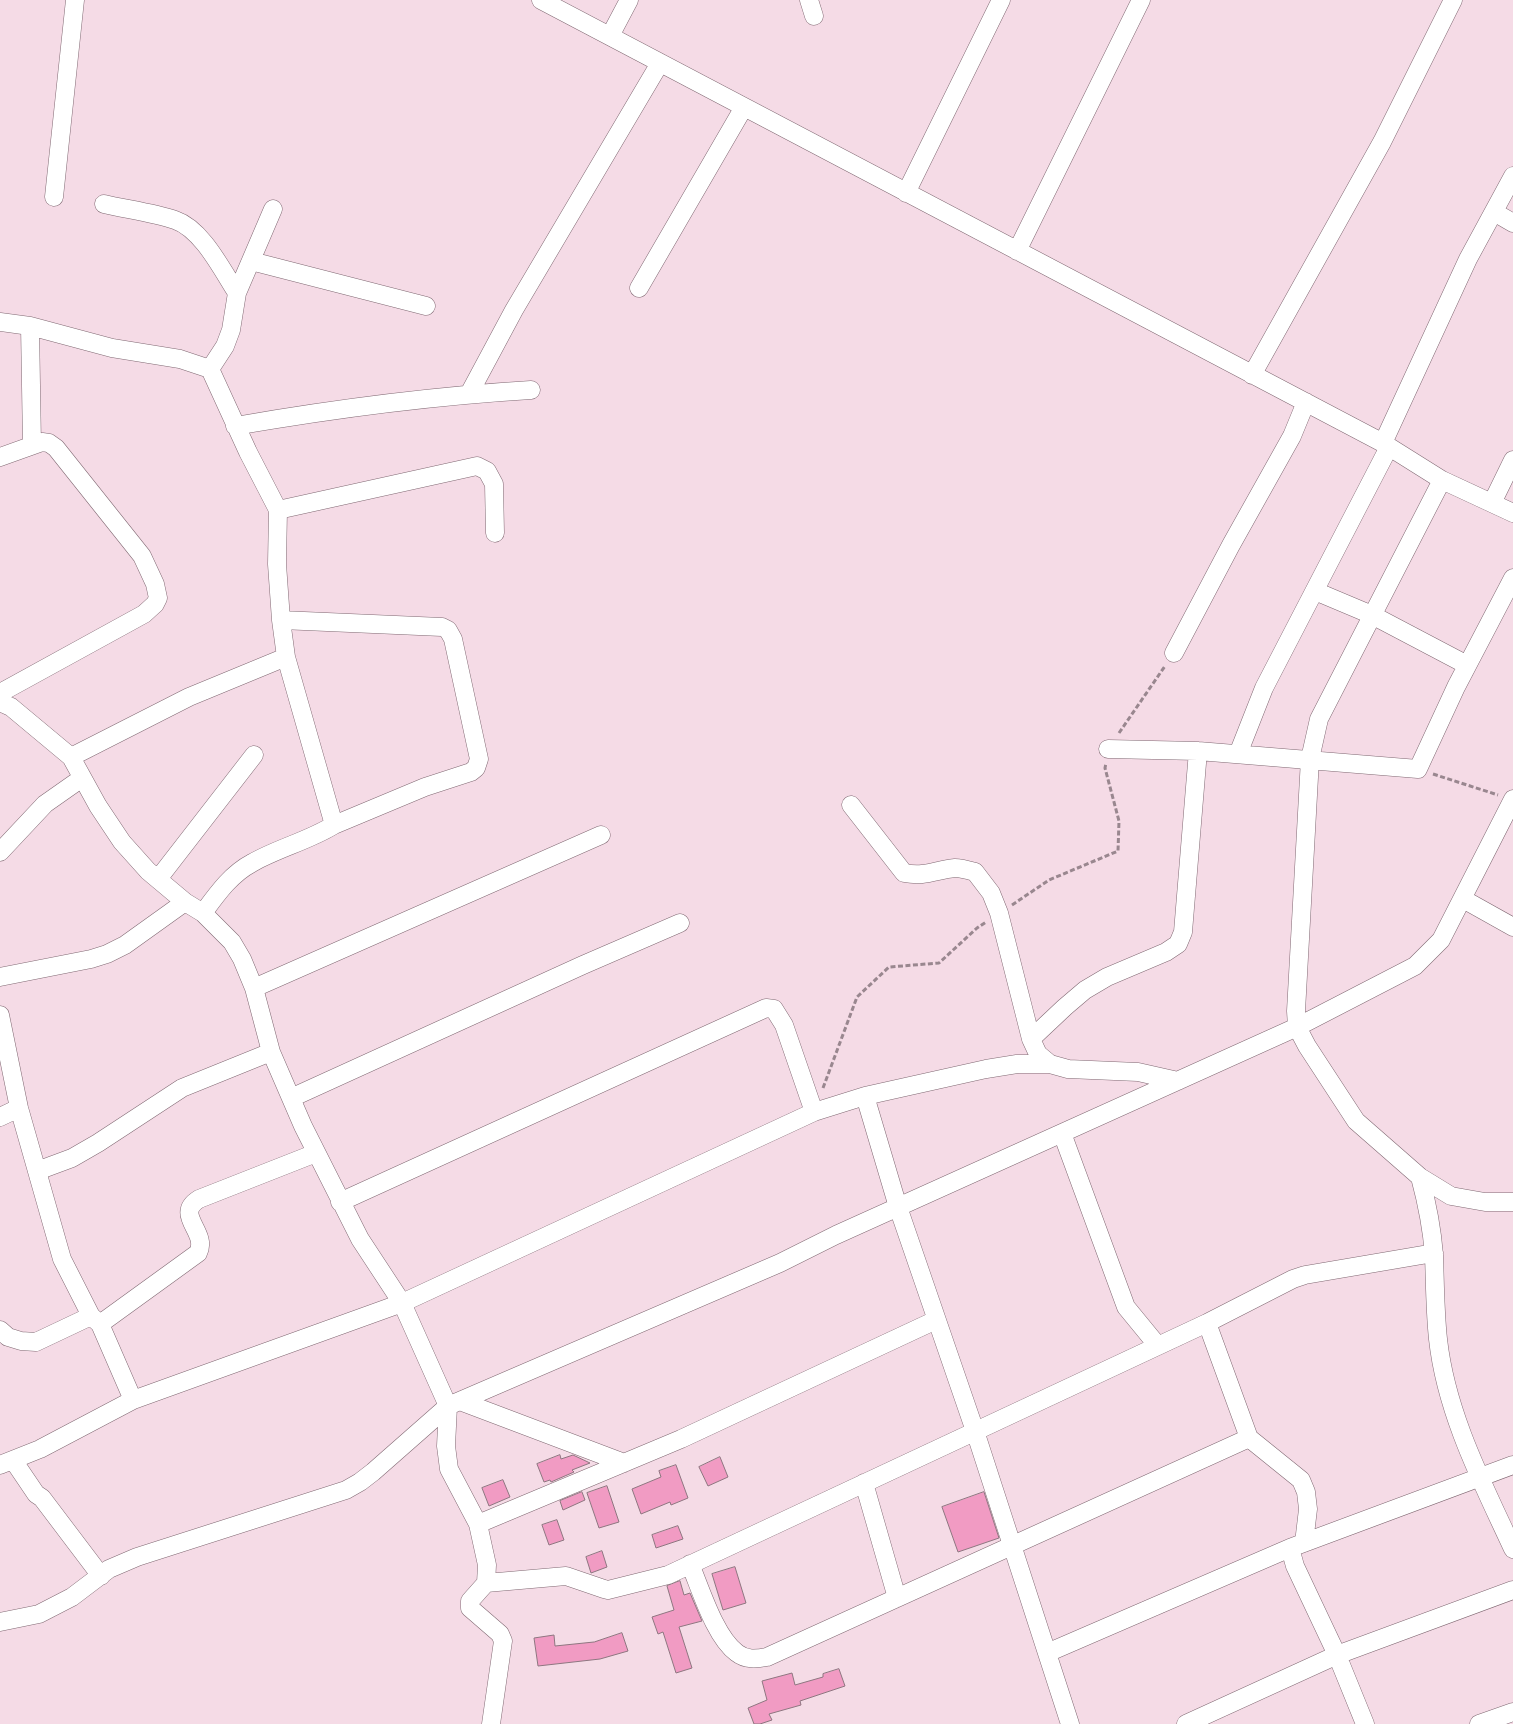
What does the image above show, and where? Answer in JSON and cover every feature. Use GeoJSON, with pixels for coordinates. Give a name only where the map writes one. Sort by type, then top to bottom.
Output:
{"type":"FeatureCollection","features":[{"type":"Feature","properties":{"kind":"street"},"geometry":{"type":"LineString","coordinates":[[54,197],[75,0]]}},
{"type":"Feature","properties":{"kind":"street"},"geometry":{"type":"LineString","coordinates":[[541,0],[1306,402],[1386,445],[1442,480],[1513,513]]}},
{"type":"Feature","properties":{"kind":"street"},"geometry":{"type":"LineString","coordinates":[[610,36],[629,0]]}},
{"type":"Feature","properties":{"kind":"street"},"geometry":{"type":"LineString","coordinates":[[906,193],[1001,0]]}},
{"type":"Feature","properties":{"kind":"street"},"geometry":{"type":"LineString","coordinates":[[1017,251],[1141,0]]}},
{"type":"Feature","properties":{"kind":"street"},"geometry":{"type":"LineString","coordinates":[[1252,375],[1382,142],[1453,0]]}},
{"type":"Feature","properties":{"kind":"street"},"geometry":{"type":"LineString","coordinates":[[470,394],[514,310],[660,63]]}},
{"type":"Feature","properties":{"kind":"street"},"geometry":{"type":"LineString","coordinates":[[639,288],[744,107]]}},
{"type":"Feature","properties":{"kind":"street"},"geometry":{"type":"LineString","coordinates":[[1238,754],[1264,688],[1316,590],[1386,445],[1468,259],[1513,176]]}},
{"type":"Feature","properties":{"kind":"street"},"geometry":{"type":"LineString","coordinates":[[104,204],[176,220],[189,228],[202,241],[237,293]]}},
{"type":"Feature","properties":{"kind":"street"},"geometry":{"type":"LineString","coordinates":[[210,369],[225,346],[231,330],[237,293],[273,209]]}},
{"type":"Feature","properties":{"kind":"street"},"geometry":{"type":"LineString","coordinates":[[1494,212],[1513,223]]}},
{"type":"Feature","properties":{"kind":"street"},"geometry":{"type":"LineString","coordinates":[[251,261],[426,306]]}},
{"type":"Feature","properties":{"kind":"street"},"geometry":{"type":"LineString","coordinates":[[0,322],[30,326],[112,348],[180,359],[210,369],[235,426],[278,510],[277,564],[286,656],[334,825]]}},
{"type":"Feature","properties":{"kind":"street"},"geometry":{"type":"LineString","coordinates":[[30,326],[32,445]]}},
{"type":"Feature","properties":{"kind":"street"},"geometry":{"type":"LineString","coordinates":[[235,426],[297,415],[470,394],[531,390]]}},
{"type":"Feature","properties":{"kind":"street"},"geometry":{"type":"LineString","coordinates":[[1174,654],[1230,545],[1292,436],[1306,402]]}},
{"type":"Feature","properties":{"kind":"street"},"geometry":{"type":"LineString","coordinates":[[0,457],[42,442],[49,443],[56,448],[142,556],[155,584],[158,598],[155,604],[144,614],[0,693]]}},
{"type":"Feature","properties":{"kind":"street"},"geometry":{"type":"LineString","coordinates":[[1492,503],[1513,460]]}},
{"type":"Feature","properties":{"kind":"street"},"geometry":{"type":"LineString","coordinates":[[278,510],[477,466],[487,471],[494,484],[496,533]]}},
{"type":"Feature","properties":{"kind":"street"},"geometry":{"type":"LineString","coordinates":[[1442,480],[1319,719],[1310,759],[1296,1011],[1297,1027],[1307,1046],[1356,1121],[1420,1177],[1451,1196],[1485,1202],[1513,1202]]}},
{"type":"Feature","properties":{"kind":"street"},"geometry":{"type":"LineString","coordinates":[[1108,749],[1198,751],[1418,769],[1467,665],[1513,578]]}},
{"type":"Feature","properties":{"kind":"street"},"geometry":{"type":"LineString","coordinates":[[1316,590],[1372,615],[1467,665]]}},
{"type":"Feature","properties":{"kind":"street"},"geometry":{"type":"LineString","coordinates":[[203,913],[225,884],[252,862],[425,787],[471,772],[476,768],[479,759],[453,639],[448,630],[442,627],[281,620]]}},
{"type":"Feature","properties":{"kind":"street"},"geometry":{"type":"LineString","coordinates":[[70,756],[189,697],[286,656]]}},
{"type":"Feature","properties":{"kind":"street"},"geometry":{"type":"LineString","coordinates":[[0,702],[11,707],[70,756],[122,842],[158,879],[185,902],[203,913],[232,942],[254,988],[281,1078],[316,1153],[360,1238],[402,1303],[454,1404],[446,1446],[450,1469],[478,1524],[487,1565],[486,1584],[470,1601],[469,1605],[473,1611],[500,1634],[503,1641],[491,1724]]}},
{"type":"Feature","properties":{"kind":"street"},"geometry":{"type":"LineString","coordinates":[[1031,1040],[1085,990],[1107,977],[1166,952],[1178,944],[1183,932],[1198,751]]}},
{"type":"Feature","properties":{"kind":"street"},"geometry":{"type":"LineString","coordinates":[[158,879],[254,755]]}},
{"type":"Feature","properties":{"kind":"street"},"geometry":{"type":"LineString","coordinates":[[0,852],[45,804],[82,778]]}},
{"type":"Feature","properties":{"kind":"street"},"geometry":{"type":"LineString","coordinates":[[0,1622],[39,1614],[72,1597],[109,1569],[137,1557],[346,1490],[373,1472],[454,1404],[780,1264],[836,1235],[1297,1027],[1415,966],[1441,940],[1513,800]]}},
{"type":"Feature","properties":{"kind":"street"},"geometry":{"type":"LineString","coordinates":[[851,805],[904,873],[916,875],[932,874],[956,868],[974,872],[991,893],[999,913],[1031,1040],[1038,1054],[1050,1064]]}},
{"type":"Feature","properties":{"kind":"street"},"geometry":{"type":"LineString","coordinates":[[254,988],[600,834]]}},
{"type":"Feature","properties":{"kind":"street"},"geometry":{"type":"LineString","coordinates":[[1463,899],[1513,927]]}},
{"type":"Feature","properties":{"kind":"street"},"geometry":{"type":"LineString","coordinates":[[0,977],[91,959],[107,954],[124,945],[185,902]]}},
{"type":"Feature","properties":{"kind":"street"},"geometry":{"type":"LineString","coordinates":[[291,1098],[680,923]]}},
{"type":"Feature","properties":{"kind":"street"},"geometry":{"type":"LineString","coordinates":[[340,1202],[766,1008],[774,1009],[784,1025],[814,1112]]}},
{"type":"Feature","properties":{"kind":"street"},"geometry":{"type":"LineString","coordinates":[[0,1015],[19,1108],[62,1258],[95,1320],[133,1400]]}},
{"type":"Feature","properties":{"kind":"street"},"geometry":{"type":"LineString","coordinates":[[37,1171],[81,1153],[182,1088],[272,1052]]}},
{"type":"Feature","properties":{"kind":"street"},"geometry":{"type":"LineString","coordinates":[[101,1576],[42,1498],[7,1463],[133,1400],[402,1303],[814,1112],[865,1096],[1017,1064],[1050,1064],[1068,1069],[1138,1072],[1178,1081]]}},
{"type":"Feature","properties":{"kind":"street"},"geometry":{"type":"LineString","coordinates":[[865,1096],[898,1207],[976,1431],[1071,1722]]}},
{"type":"Feature","properties":{"kind":"street"},"geometry":{"type":"LineString","coordinates":[[0,1117],[19,1108]]}},
{"type":"Feature","properties":{"kind":"street"},"geometry":{"type":"LineString","coordinates":[[1062,1133],[1126,1307],[1158,1346]]}},
{"type":"Feature","properties":{"kind":"street"},"geometry":{"type":"LineString","coordinates":[[0,1330],[8,1337],[36,1342],[95,1320],[198,1253],[201,1247],[189,1215],[190,1204],[316,1153]]}},
{"type":"Feature","properties":{"kind":"street"},"geometry":{"type":"LineString","coordinates":[[1420,1177],[1434,1253],[1438,1340],[1449,1396],[1479,1476],[1513,1549]]}},
{"type":"Feature","properties":{"kind":"street"},"geometry":{"type":"LineString","coordinates":[[486,1584],[566,1576],[608,1590],[668,1575],[1207,1323],[1293,1279],[1305,1275],[1434,1253]]}},
{"type":"Feature","properties":{"kind":"street"},"geometry":{"type":"LineString","coordinates":[[478,1524],[681,1439],[936,1320]]}},
{"type":"Feature","properties":{"kind":"street"},"geometry":{"type":"LineString","coordinates":[[1207,1323],[1249,1438],[1301,1480],[1306,1492],[1308,1509],[1297,1545],[1295,1566],[1337,1655],[1365,1724]]}},
{"type":"Feature","properties":{"kind":"street"},"geometry":{"type":"LineString","coordinates":[[454,1404],[624,1463]]}},
{"type":"Feature","properties":{"kind":"street"},"geometry":{"type":"LineString","coordinates":[[690,1564],[717,1627],[727,1643],[738,1654],[756,1659],[780,1652],[1249,1438]]}},
{"type":"Feature","properties":{"kind":"street"},"geometry":{"type":"LineString","coordinates":[[1047,1653],[1297,1545],[1513,1465]]}},
{"type":"Feature","properties":{"kind":"street"},"geometry":{"type":"LineString","coordinates":[[864,1483],[897,1598]]}},
{"type":"Feature","properties":{"kind":"street"},"geometry":{"type":"LineString","coordinates":[[1186,1724],[1337,1655],[1513,1590]]}},
{"type":"Feature","properties":{"kind":"street"},"geometry":{"type":"LineString","coordinates":[[1479,1724],[1513,1712]]}},
{"type":"Feature","properties":{"kind":"path"},"geometry":{"type":"LineString","coordinates":[[1418,769],[1513,800]]}},
{"type":"Feature","properties":{"kind":"building"},"geometry":{"type":"Polygon","coordinates":[[[560,1455],[561,1459],[573,1455],[590,1463],[572,1470],[574,1472],[551,1482],[550,1480],[544,1482],[537,1464],[560,1455]]]}},
{"type":"Feature","properties":{"kind":"building"},"geometry":{"type":"Polygon","coordinates":[[[720,1457],[728,1477],[708,1486],[699,1467],[720,1457]]]}},
{"type":"Feature","properties":{"kind":"building"},"geometry":{"type":"Polygon","coordinates":[[[676,1465],[688,1498],[671,1505],[670,1502],[641,1514],[632,1489],[661,1477],[659,1471],[676,1465]]]}},
{"type":"Feature","properties":{"kind":"building"},"geometry":{"type":"Polygon","coordinates":[[[503,1480],[510,1497],[489,1506],[482,1488],[503,1480]]]}},
{"type":"Feature","properties":{"kind":"building"},"geometry":{"type":"Polygon","coordinates":[[[607,1486],[619,1522],[599,1528],[587,1493],[607,1486]]]}},
{"type":"Feature","properties":{"kind":"building"},"geometry":{"type":"Polygon","coordinates":[[[582,1492],[585,1500],[563,1510],[560,1501],[582,1492]]]}},
{"type":"Feature","properties":{"kind":"building"},"geometry":{"type":"Polygon","coordinates":[[[984,1492],[999,1538],[958,1552],[942,1507],[984,1492]]]}},
{"type":"Feature","properties":{"kind":"building"},"geometry":{"type":"Polygon","coordinates":[[[557,1520],[564,1540],[549,1545],[542,1525],[557,1520]]]}},
{"type":"Feature","properties":{"kind":"building"},"geometry":{"type":"Polygon","coordinates":[[[678,1526],[683,1539],[656,1548],[652,1535],[678,1526]]]}},
{"type":"Feature","properties":{"kind":"building"},"geometry":{"type":"Polygon","coordinates":[[[602,1551],[607,1567],[591,1573],[586,1557],[602,1551]]]}},
{"type":"Feature","properties":{"kind":"building"},"geometry":{"type":"Polygon","coordinates":[[[735,1567],[746,1603],[723,1610],[712,1574],[735,1567]]]}},
{"type":"Feature","properties":{"kind":"building"},"geometry":{"type":"Polygon","coordinates":[[[680,1581],[684,1595],[690,1593],[702,1621],[679,1627],[692,1668],[676,1673],[663,1632],[658,1634],[652,1617],[674,1610],[667,1586],[680,1581]]]}},
{"type":"Feature","properties":{"kind":"building"},"geometry":{"type":"Polygon","coordinates":[[[622,1633],[628,1651],[600,1659],[538,1666],[534,1638],[554,1635],[555,1646],[594,1642],[622,1633]]]}},
{"type":"Feature","properties":{"kind":"building"},"geometry":{"type":"Polygon","coordinates":[[[839,1669],[845,1686],[800,1701],[801,1705],[769,1714],[772,1720],[754,1724],[748,1708],[767,1700],[762,1681],[792,1673],[795,1685],[823,1677],[823,1674],[839,1669]]]}}]}
